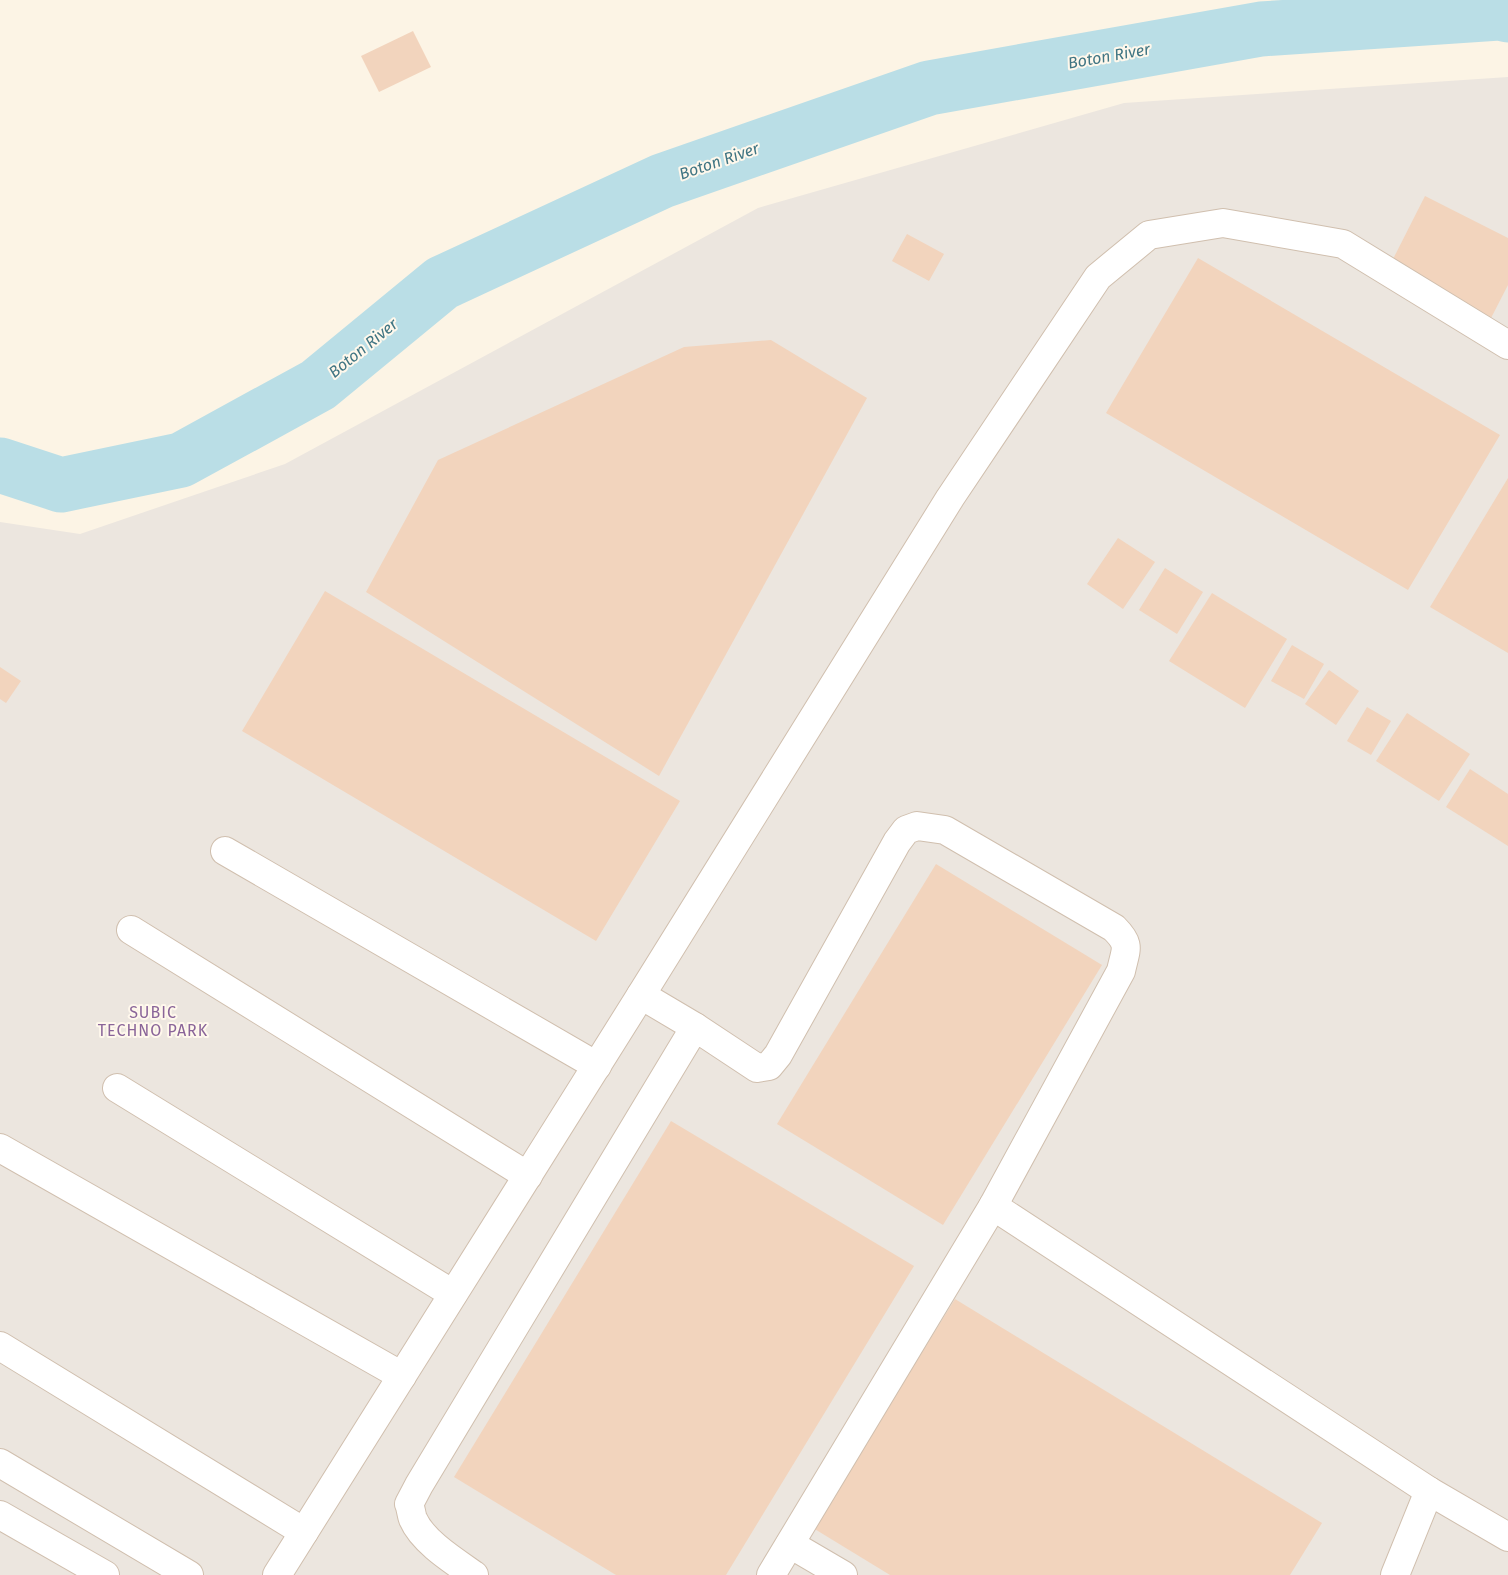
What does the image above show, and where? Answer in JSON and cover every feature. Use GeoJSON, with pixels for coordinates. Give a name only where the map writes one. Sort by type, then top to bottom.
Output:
{"type":"FeatureCollection","features":[{"type":"Feature","properties":{"kind":"street"},"geometry":{"type":"LineString","coordinates":[[277,1575],[597,1066],[950,498],[1098,277],[1149,235],[1223,223],[1343,244],[1508,345]]}},
{"type":"Feature","properties":{"kind":"street"},"geometry":{"type":"LineString","coordinates":[[641,995],[695,1027],[757,1068],[769,1066],[778,1055],[897,842],[906,830],[917,826],[945,830],[1114,928],[1125,939],[1126,948],[1121,971],[993,1206],[771,1575]]}},
{"type":"Feature","properties":{"kind":"street"},"geometry":{"type":"LineString","coordinates":[[225,851],[597,1066]]}},
{"type":"Feature","properties":{"kind":"street"},"geometry":{"type":"LineString","coordinates":[[131,930],[528,1176]]}},
{"type":"Feature","properties":{"kind":"street"},"geometry":{"type":"LineString","coordinates":[[474,1575],[428,1539],[414,1519],[409,1504],[695,1027]]}},
{"type":"Feature","properties":{"kind":"street"},"geometry":{"type":"LineString","coordinates":[[117,1088],[453,1294]]}},
{"type":"Feature","properties":{"kind":"street"},"geometry":{"type":"LineString","coordinates":[[0,1148],[402,1376]]}},
{"type":"Feature","properties":{"kind":"street"},"geometry":{"type":"LineString","coordinates":[[993,1206],[1429,1491],[1508,1537]]}},
{"type":"Feature","properties":{"kind":"street"},"geometry":{"type":"LineString","coordinates":[[0,1346],[304,1532]]}},
{"type":"Feature","properties":{"kind":"street"},"geometry":{"type":"LineString","coordinates":[[0,1463],[189,1575]]}},
{"type":"Feature","properties":{"kind":"street"},"geometry":{"type":"LineString","coordinates":[[1395,1575],[1429,1491]]}},
{"type":"Feature","properties":{"kind":"street"},"geometry":{"type":"LineString","coordinates":[[0,1515],[105,1575]]}},
{"type":"Feature","properties":{"kind":"street"},"geometry":{"type":"LineString","coordinates":[[790,1544],[843,1575]]}},
{"type":"Feature","properties":{"kind":"shaded area","name":"SUBIC TECHNO PARK"},"geometry":{"type":"Polygon","coordinates":[[[1508,77],[1508,1575],[0,1575],[0,522],[80,534],[285,464],[758,208],[1124,103],[1508,77]]]}},
{"type":"Feature","properties":{"kind":"building"},"geometry":{"type":"Polygon","coordinates":[[[413,31],[431,67],[379,92],[361,56],[413,31]]]}},
{"type":"Feature","properties":{"kind":"building"},"geometry":{"type":"Polygon","coordinates":[[[1425,196],[1508,238],[1508,285],[1490,320],[1388,269],[1425,196]]]}},
{"type":"Feature","properties":{"kind":"building"},"geometry":{"type":"Polygon","coordinates":[[[907,234],[944,254],[929,281],[892,261],[907,234]]]}},
{"type":"Feature","properties":{"kind":"building"},"geometry":{"type":"Polygon","coordinates":[[[1198,258],[1500,435],[1408,590],[1106,413],[1198,258]]]}},
{"type":"Feature","properties":{"kind":"building"},"geometry":{"type":"Polygon","coordinates":[[[771,340],[867,398],[659,776],[366,592],[438,460],[684,347],[771,340]]]}},
{"type":"Feature","properties":{"kind":"building"},"geometry":{"type":"Polygon","coordinates":[[[1508,478],[1508,653],[1430,607],[1508,478]]]}},
{"type":"Feature","properties":{"kind":"building"},"geometry":{"type":"Polygon","coordinates":[[[1118,538],[1155,562],[1123,609],[1087,584],[1118,538]]]}},
{"type":"Feature","properties":{"kind":"building"},"geometry":{"type":"Polygon","coordinates":[[[1165,568],[1203,592],[1177,634],[1139,610],[1165,568]]]}},
{"type":"Feature","properties":{"kind":"building"},"geometry":{"type":"Polygon","coordinates":[[[325,591],[680,801],[596,941],[242,731],[325,591]]]}},
{"type":"Feature","properties":{"kind":"building"},"geometry":{"type":"Polygon","coordinates":[[[1212,593],[1287,639],[1245,708],[1169,661],[1212,593]]]}},
{"type":"Feature","properties":{"kind":"building"},"geometry":{"type":"Polygon","coordinates":[[[1292,645],[1324,664],[1304,699],[1271,681],[1292,645]]]}},
{"type":"Feature","properties":{"kind":"building"},"geometry":{"type":"Polygon","coordinates":[[[0,667],[21,681],[6,703],[0,699],[0,667]]]}},
{"type":"Feature","properties":{"kind":"building"},"geometry":{"type":"Polygon","coordinates":[[[1329,670],[1359,691],[1336,725],[1305,704],[1329,670]]]}},
{"type":"Feature","properties":{"kind":"building"},"geometry":{"type":"Polygon","coordinates":[[[1367,707],[1391,721],[1371,755],[1347,741],[1367,707]]]}},
{"type":"Feature","properties":{"kind":"building"},"geometry":{"type":"Polygon","coordinates":[[[1407,713],[1470,754],[1439,801],[1376,761],[1407,713]]]}},
{"type":"Feature","properties":{"kind":"building"},"geometry":{"type":"Polygon","coordinates":[[[1470,769],[1508,794],[1508,846],[1446,807],[1470,769]]]}},
{"type":"Feature","properties":{"kind":"building"},"geometry":{"type":"Polygon","coordinates":[[[936,864],[1102,965],[943,1225],[777,1124],[936,864]]]}},
{"type":"Feature","properties":{"kind":"building"},"geometry":{"type":"Polygon","coordinates":[[[671,1121],[914,1266],[726,1575],[616,1575],[454,1477],[671,1121]]]}},
{"type":"Feature","properties":{"kind":"building"},"geometry":{"type":"Polygon","coordinates":[[[955,1299],[1322,1523],[1290,1575],[890,1575],[813,1528],[955,1299]]]}},
{"type":"Feature","properties":{"kind":"waterway","name":"Boton River"},"geometry":{"type":"LineString","coordinates":[[0,465],[61,485],[181,460],[318,385],[442,283],[662,181],[929,88],[1261,29],[1499,13],[1508,15]]}},
{"type":"Feature","properties":{"kind":"district","name":"SUBIC TECHNO PARK"},"geometry":{"type":"Point","coordinates":[153,1021]}}]}
